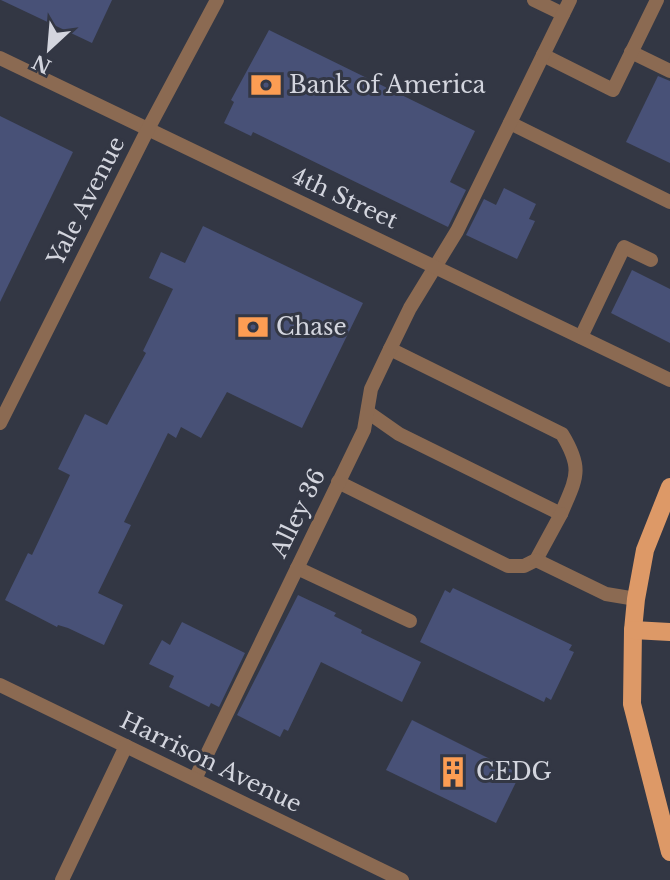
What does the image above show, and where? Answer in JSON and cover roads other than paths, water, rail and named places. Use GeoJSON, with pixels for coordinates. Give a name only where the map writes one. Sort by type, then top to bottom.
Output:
{"type":"FeatureCollection","features":[{"type":"Feature","properties":{"kind":"main road"},"geometry":{"type":"LineString","coordinates":[[670,486],[645,550],[636,599],[632,704],[670,852]]}},
{"type":"Feature","properties":{"kind":"main road"},"geometry":{"type":"LineString","coordinates":[[633,630],[670,632]]}},
{"type":"Feature","properties":{"kind":"street","name":"Yale Avenue"},"geometry":{"type":"LineString","coordinates":[[0,424],[148,129],[217,0]]}},
{"type":"Feature","properties":{"kind":"street"},"geometry":{"type":"LineString","coordinates":[[534,0],[563,14]]}},
{"type":"Feature","properties":{"kind":"street","name":"Alley 36"},"geometry":{"type":"LineString","coordinates":[[195,779],[364,430],[371,389],[390,349],[410,308],[437,267],[570,0]]}},
{"type":"Feature","properties":{"kind":"street"},"geometry":{"type":"LineString","coordinates":[[543,55],[613,90],[657,0]]}},
{"type":"Feature","properties":{"kind":"street"},"geometry":{"type":"LineString","coordinates":[[631,52],[670,71]]}},
{"type":"Feature","properties":{"kind":"street","name":"4th Street"},"geometry":{"type":"LineString","coordinates":[[0,58],[670,380]]}},
{"type":"Feature","properties":{"kind":"street"},"geometry":{"type":"LineString","coordinates":[[510,123],[670,202]]}},
{"type":"Feature","properties":{"kind":"street"},"geometry":{"type":"LineString","coordinates":[[581,337],[624,247],[650,260]]}},
{"type":"Feature","properties":{"kind":"street"},"geometry":{"type":"LineString","coordinates":[[338,482],[508,566],[524,566],[536,560],[576,479],[574,454],[562,435],[390,349]]}},
{"type":"Feature","properties":{"kind":"street"},"geometry":{"type":"LineString","coordinates":[[369,413],[399,434],[561,514]]}},
{"type":"Feature","properties":{"kind":"street"},"geometry":{"type":"LineString","coordinates":[[536,560],[606,594],[636,599]]}},
{"type":"Feature","properties":{"kind":"street"},"geometry":{"type":"LineString","coordinates":[[297,568],[410,621]]}},
{"type":"Feature","properties":{"kind":"street","name":"Harrison Avenue"},"geometry":{"type":"LineString","coordinates":[[0,685],[402,880]]}},
{"type":"Feature","properties":{"kind":"street"},"geometry":{"type":"LineString","coordinates":[[62,880],[126,746]]}},
{"type":"Feature","properties":{"kind":"place","name":"Bank of America"},"geometry":{"type":"Point","coordinates":[266,85]}},
{"type":"Feature","properties":{"kind":"place","name":"Chase"},"geometry":{"type":"Point","coordinates":[253,327]}},
{"type":"Feature","properties":{"kind":"place","name":"CEDG"},"geometry":{"type":"Point","coordinates":[453,772]}}]}
